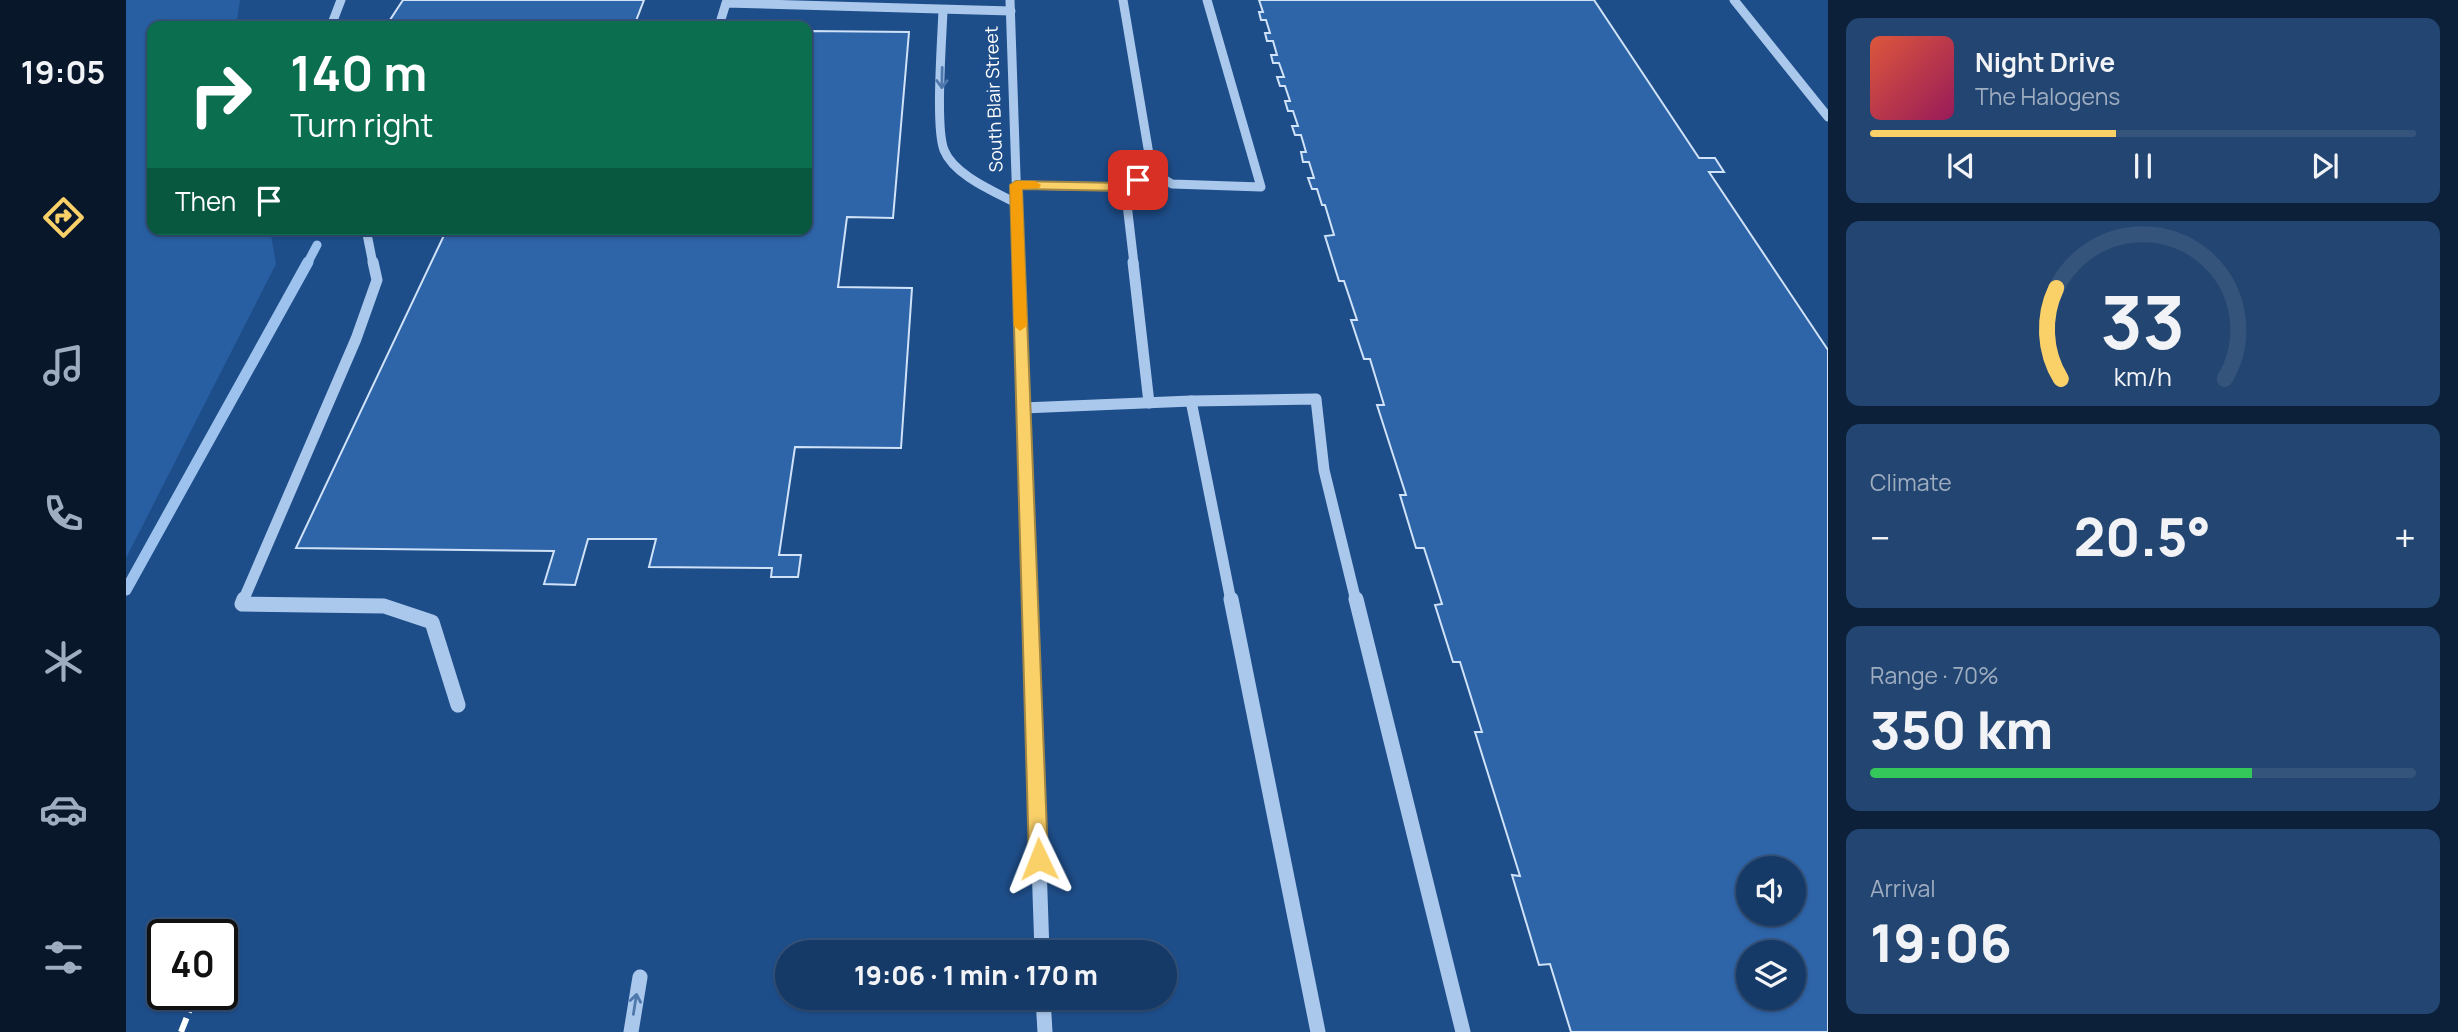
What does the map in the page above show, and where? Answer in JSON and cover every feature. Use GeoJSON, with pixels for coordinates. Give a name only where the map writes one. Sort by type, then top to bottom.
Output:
{"type":"FeatureCollection","features":[{"type":"Feature","properties":{"kind":"street"},"geometry":{"type":"LineString","coordinates":[[333,21],[341,0]]}},
{"type":"Feature","properties":{"kind":"street"},"geometry":{"type":"LineString","coordinates":[[1123,0],[1152,172],[1172,184],[1261,187],[1207,0]]}},
{"type":"Feature","properties":{"kind":"street"},"geometry":{"type":"LineString","coordinates":[[1734,0],[1828,117]]}},
{"type":"Feature","properties":{"kind":"street"},"geometry":{"type":"LineString","coordinates":[[721,21],[727,2],[943,10],[1011,6]]}},
{"type":"Feature","properties":{"kind":"street","name":"South Blair Street"},"geometry":{"type":"LineString","coordinates":[[1011,6],[1042,940]]}},
{"type":"Feature","properties":{"kind":"street"},"geometry":{"type":"LineString","coordinates":[[943,10],[941,121],[944,150],[965,176],[1016,203]]}},
{"type":"Feature","properties":{"kind":"street"},"geometry":{"type":"LineString","coordinates":[[1016,185],[1125,187],[1152,172]]}},
{"type":"Feature","properties":{"kind":"street"},"geometry":{"type":"LineString","coordinates":[[1125,187],[1149,403]]}},
{"type":"Feature","properties":{"kind":"street"},"geometry":{"type":"LineString","coordinates":[[367,235],[377,280],[356,339],[243,604],[384,606],[432,622],[458,705]]}},
{"type":"Feature","properties":{"kind":"street"},"geometry":{"type":"LineString","coordinates":[[1023,408],[1191,401],[1316,400],[1324,470],[1463,1032]]}},
{"type":"Feature","properties":{"kind":"street"},"geometry":{"type":"LineString","coordinates":[[1191,401],[1318,1032]]}},
{"type":"Feature","properties":{"kind":"street"},"geometry":{"type":"LineString","coordinates":[[631,1032],[640,977]]}},
{"type":"Feature","properties":{"kind":"street"},"geometry":{"type":"LineString","coordinates":[[1044,1010],[1045,1032]]}},
{"type":"Feature","properties":{"kind":"shaded area"},"geometry":{"type":"Polygon","coordinates":[[[126,0],[240,0],[237,21],[147,21],[147,235],[271,235],[276,264],[126,558],[126,0]]]}},
{"type":"Feature","properties":{"kind":"building"},"geometry":{"type":"Polygon","coordinates":[[[403,0],[644,0],[636,21],[389,21],[403,0]]]}},
{"type":"Feature","properties":{"kind":"building"},"geometry":{"type":"Polygon","coordinates":[[[1259,0],[1594,0],[1699,158],[1715,158],[1724,172],[1709,172],[1828,350],[1828,1032],[1571,1032],[1550,964],[1539,965],[1512,875],[1520,876],[1475,732],[1482,732],[1460,662],[1453,662],[1435,605],[1442,604],[1424,548],[1416,548],[1400,495],[1406,495],[1377,405],[1384,405],[1370,359],[1364,359],[1351,320],[1357,320],[1344,281],[1339,281],[1325,236],[1334,235],[1325,205],[1322,205],[1317,189],[1312,189],[1308,178],[1314,178],[1309,162],[1303,162],[1301,152],[1306,152],[1301,135],[1295,135],[1292,126],[1298,126],[1293,111],[1288,111],[1285,101],[1290,101],[1285,86],[1280,86],[1277,77],[1284,77],[1279,63],[1273,63],[1271,55],[1277,55],[1273,41],[1267,41],[1265,33],[1270,33],[1266,20],[1261,20],[1259,12],[1263,12],[1259,0]]]}},
{"type":"Feature","properties":{"kind":"building"},"geometry":{"type":"Polygon","coordinates":[[[812,31],[909,32],[893,218],[847,217],[838,287],[912,288],[901,448],[795,447],[779,555],[801,555],[798,577],[771,577],[772,568],[649,567],[656,539],[588,539],[575,585],[544,584],[554,551],[296,548],[444,235],[812,235],[812,31]]]}},
{"type":"Feature","properties":{"kind":"waterway"},"geometry":{"type":"LineString","coordinates":[[307,264],[317,245]]}},
{"type":"Feature","properties":{"kind":"waterway"},"geometry":{"type":"LineString","coordinates":[[126,590],[308,262]]}},
{"type":"Feature","properties":{"kind":"railway"},"geometry":{"type":"LineString","coordinates":[[181,1032],[190,1010]]}},
{"type":"Feature","properties":{"kind":"slow traffic"},"geometry":{"type":"LineString","coordinates":[[1020,326],[1016,185],[1035,185]]}},
{"type":"Feature","properties":{"kind":"route"},"geometry":{"type":"LineString","coordinates":[[1039,859],[1016,185],[1125,187],[1138,180]]}}]}
